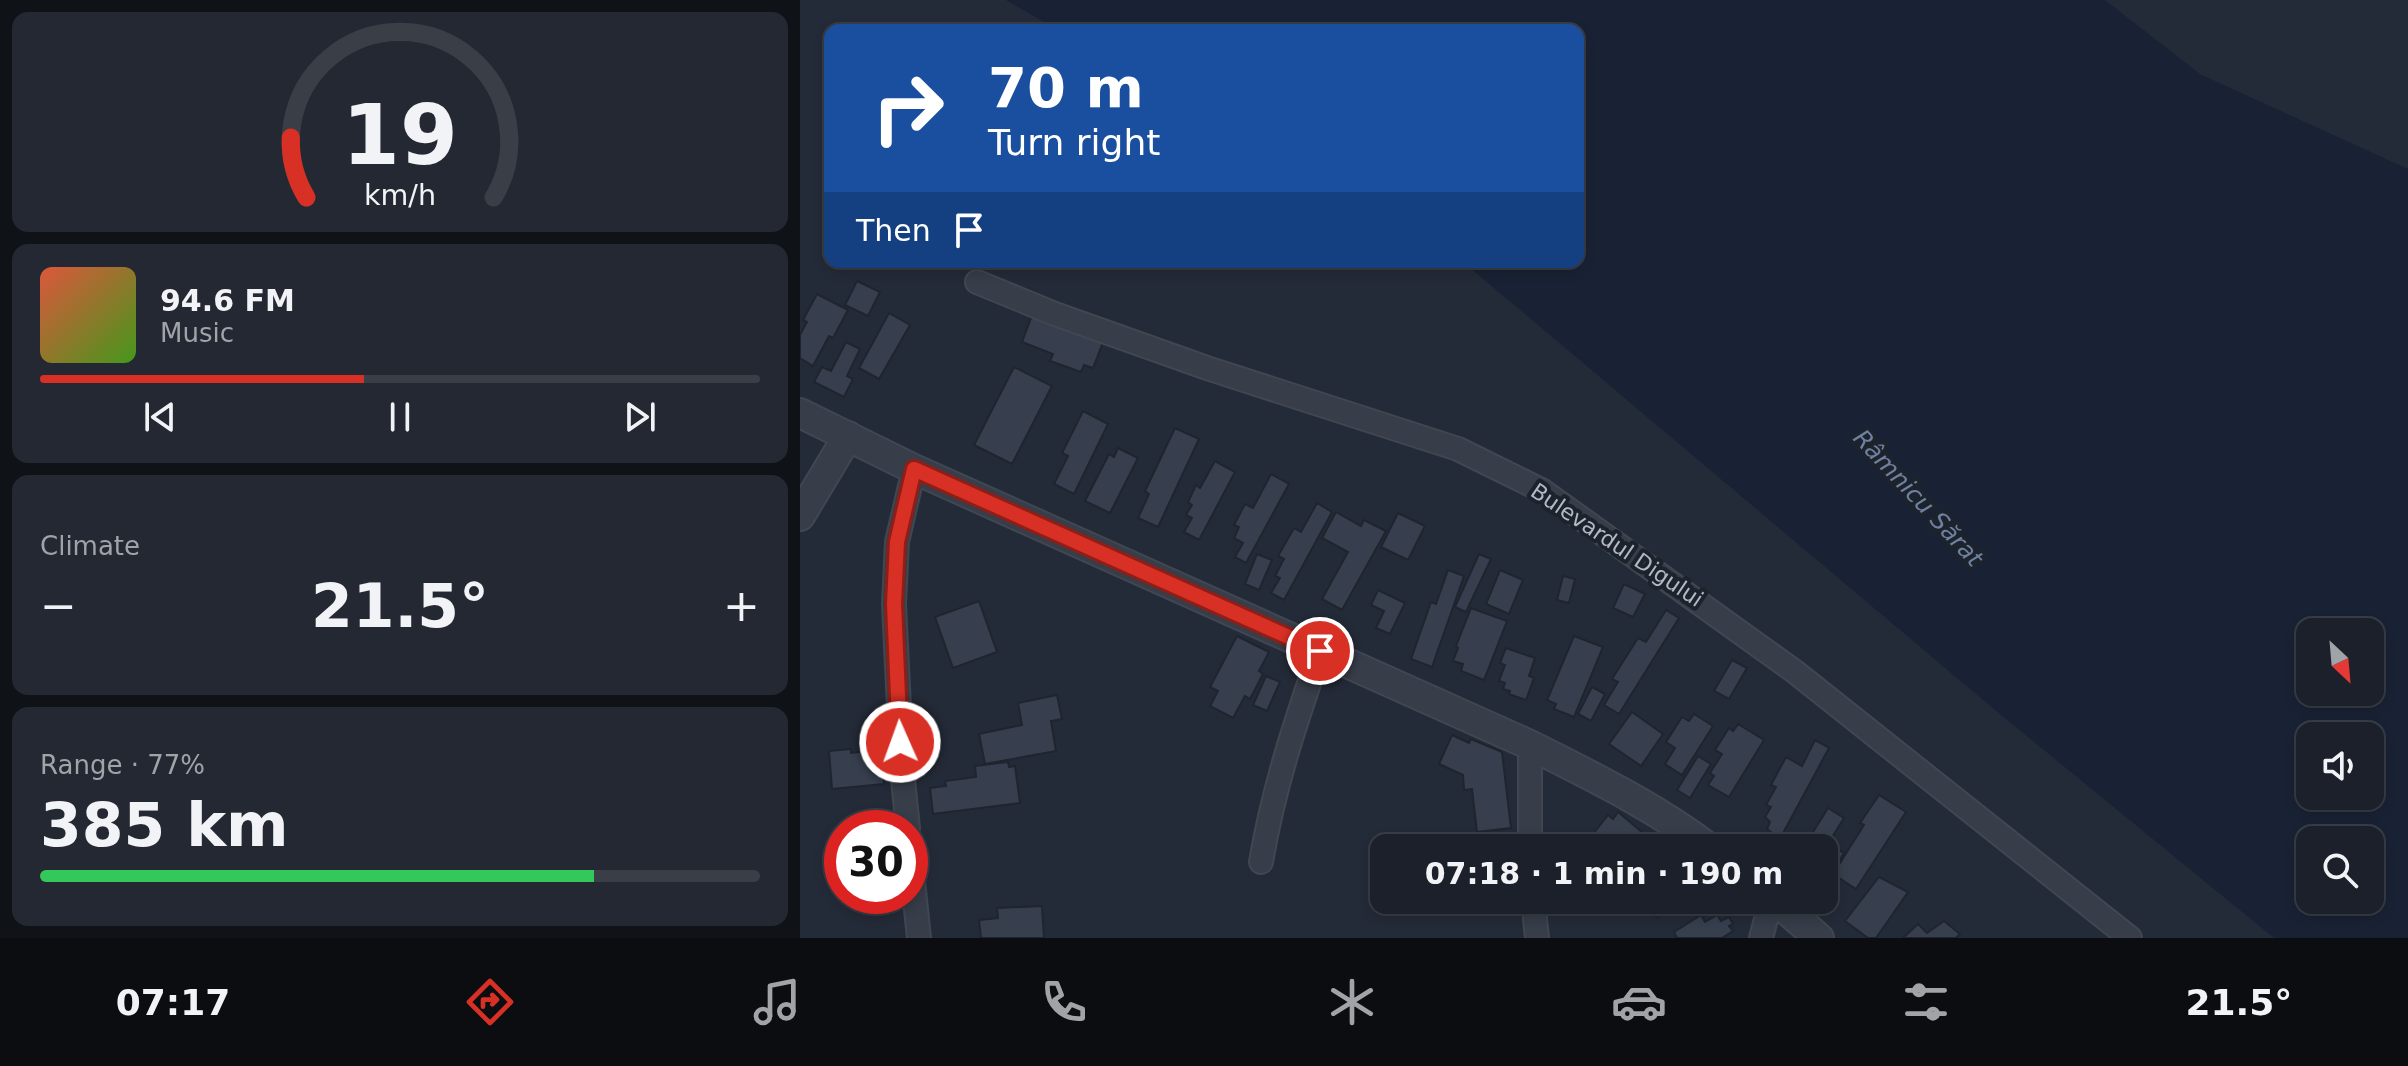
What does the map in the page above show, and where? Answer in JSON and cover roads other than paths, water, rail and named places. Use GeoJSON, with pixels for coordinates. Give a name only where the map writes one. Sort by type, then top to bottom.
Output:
{"type":"FeatureCollection","features":[{"type":"Feature","properties":{"kind":"street","name":"Bulevardul Digului"},"geometry":{"type":"LineString","coordinates":[[977,282],[1055,314],[1207,368],[1458,449],[1543,491],[1794,671],[2130,938]]}},
{"type":"Feature","properties":{"kind":"street"},"geometry":{"type":"LineString","coordinates":[[800,413],[914,469],[1530,745],[1669,820],[1689,834]]}},
{"type":"Feature","properties":{"kind":"street"},"geometry":{"type":"LineString","coordinates":[[800,516],[848,436]]}},
{"type":"Feature","properties":{"kind":"street"},"geometry":{"type":"LineString","coordinates":[[906,810],[894,604],[897,542],[914,469]]}},
{"type":"Feature","properties":{"kind":"street"},"geometry":{"type":"LineString","coordinates":[[1261,862],[1282,762],[1320,651]]}},
{"type":"Feature","properties":{"kind":"street"},"geometry":{"type":"LineString","coordinates":[[1530,745],[1530,834]]}},
{"type":"Feature","properties":{"kind":"street"},"geometry":{"type":"LineString","coordinates":[[916,914],[919,938]]}},
{"type":"Feature","properties":{"kind":"street"},"geometry":{"type":"LineString","coordinates":[[1534,914],[1537,938]]}},
{"type":"Feature","properties":{"kind":"street"},"geometry":{"type":"LineString","coordinates":[[1761,938],[1769,914]]}},
{"type":"Feature","properties":{"kind":"street"},"geometry":{"type":"LineString","coordinates":[[1790,914],[1819,938]]}},
{"type":"Feature","properties":{"kind":"water","name":"Râmnicu Sărat"},"geometry":{"type":"Polygon","coordinates":[[[1006,0],[2105,0],[2200,74],[2408,169],[2408,938],[2274,938],[2001,715],[1470,268],[1584,268],[1584,24],[1048,24],[1006,0]]]}}]}
